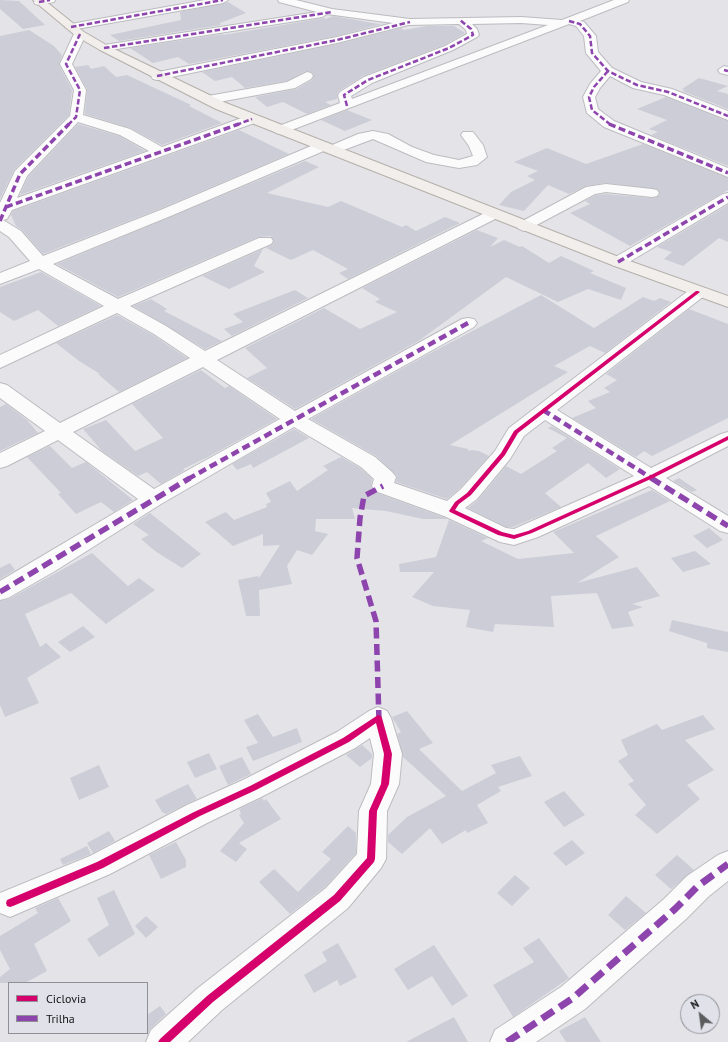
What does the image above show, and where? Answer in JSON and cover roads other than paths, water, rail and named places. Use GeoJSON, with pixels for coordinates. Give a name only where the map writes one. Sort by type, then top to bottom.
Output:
{"type":"FeatureCollection","features":[{"type":"Feature","properties":{"kind":"main road"},"geometry":{"type":"LineString","coordinates":[[42,1],[76,30],[104,48],[157,76],[208,100],[252,119],[524,226],[728,302]]}},
{"type":"Feature","properties":{"kind":"street"},"geometry":{"type":"LineString","coordinates":[[2,217],[20,174],[76,117],[80,90],[66,64],[76,30],[223,0]]}},
{"type":"Feature","properties":{"kind":"street"},"geometry":{"type":"LineString","coordinates":[[283,0],[332,12],[410,22],[521,20],[580,24],[590,36],[592,53],[608,71],[636,85],[668,92],[728,116]]}},
{"type":"Feature","properties":{"kind":"street"},"geometry":{"type":"LineString","coordinates":[[281,130],[624,0]]}},
{"type":"Feature","properties":{"kind":"street"},"geometry":{"type":"LineString","coordinates":[[104,48],[332,12]]}},
{"type":"Feature","properties":{"kind":"street"},"geometry":{"type":"LineString","coordinates":[[347,106],[344,95],[368,80],[449,48],[473,35],[471,29],[460,20]]}},
{"type":"Feature","properties":{"kind":"street"},"geometry":{"type":"LineString","coordinates":[[157,76],[337,40],[410,22]]}},
{"type":"Feature","properties":{"kind":"street"},"geometry":{"type":"LineString","coordinates":[[608,71],[594,87],[589,97],[592,110],[609,124],[728,173]]}},
{"type":"Feature","properties":{"kind":"street"},"geometry":{"type":"LineString","coordinates":[[208,100],[291,84],[307,76]]}},
{"type":"Feature","properties":{"kind":"street"},"geometry":{"type":"LineString","coordinates":[[76,117],[125,132],[161,152]]}},
{"type":"Feature","properties":{"kind":"street"},"geometry":{"type":"LineString","coordinates":[[2,217],[161,152],[252,119]]}},
{"type":"Feature","properties":{"kind":"street"},"geometry":{"type":"LineString","coordinates":[[0,279],[328,148],[363,137],[374,135],[383,137],[407,150],[431,159],[459,164],[472,162],[480,157],[476,145],[468,135]]}},
{"type":"Feature","properties":{"kind":"street"},"geometry":{"type":"LineString","coordinates":[[524,226],[591,190],[606,188],[652,193]]}},
{"type":"Feature","properties":{"kind":"street"},"geometry":{"type":"LineString","coordinates":[[618,262],[728,197]]}},
{"type":"Feature","properties":{"kind":"street"},"geometry":{"type":"LineString","coordinates":[[0,461],[494,214]]}},
{"type":"Feature","properties":{"kind":"street"},"geometry":{"type":"LineString","coordinates":[[2,217],[40,263],[160,330],[294,419],[368,462],[385,477],[383,486],[452,511],[500,534],[514,537],[530,532],[651,477],[728,438]]}},
{"type":"Feature","properties":{"kind":"street"},"geometry":{"type":"LineString","coordinates":[[0,362],[116,306],[266,241]]}},
{"type":"Feature","properties":{"kind":"street"},"geometry":{"type":"LineString","coordinates":[[452,511],[457,503],[469,494],[503,454],[516,432],[698,292]]}},
{"type":"Feature","properties":{"kind":"street"},"geometry":{"type":"LineString","coordinates":[[0,592],[47,566],[153,499],[468,323]]}},
{"type":"Feature","properties":{"kind":"street"},"geometry":{"type":"LineString","coordinates":[[0,390],[153,499]]}},
{"type":"Feature","properties":{"kind":"street"},"geometry":{"type":"LineString","coordinates":[[543,410],[651,477],[691,505],[728,526]]}},
{"type":"Feature","properties":{"kind":"street"},"geometry":{"type":"LineString","coordinates":[[10,903],[100,865],[197,814],[253,788],[346,740],[378,718],[388,754],[385,784],[374,811],[371,859],[337,898],[210,999],[163,1042]]}},
{"type":"Feature","properties":{"kind":"street"},"geometry":{"type":"LineString","coordinates":[[507,1042],[573,998],[675,909],[698,886],[728,864]]}}]}
